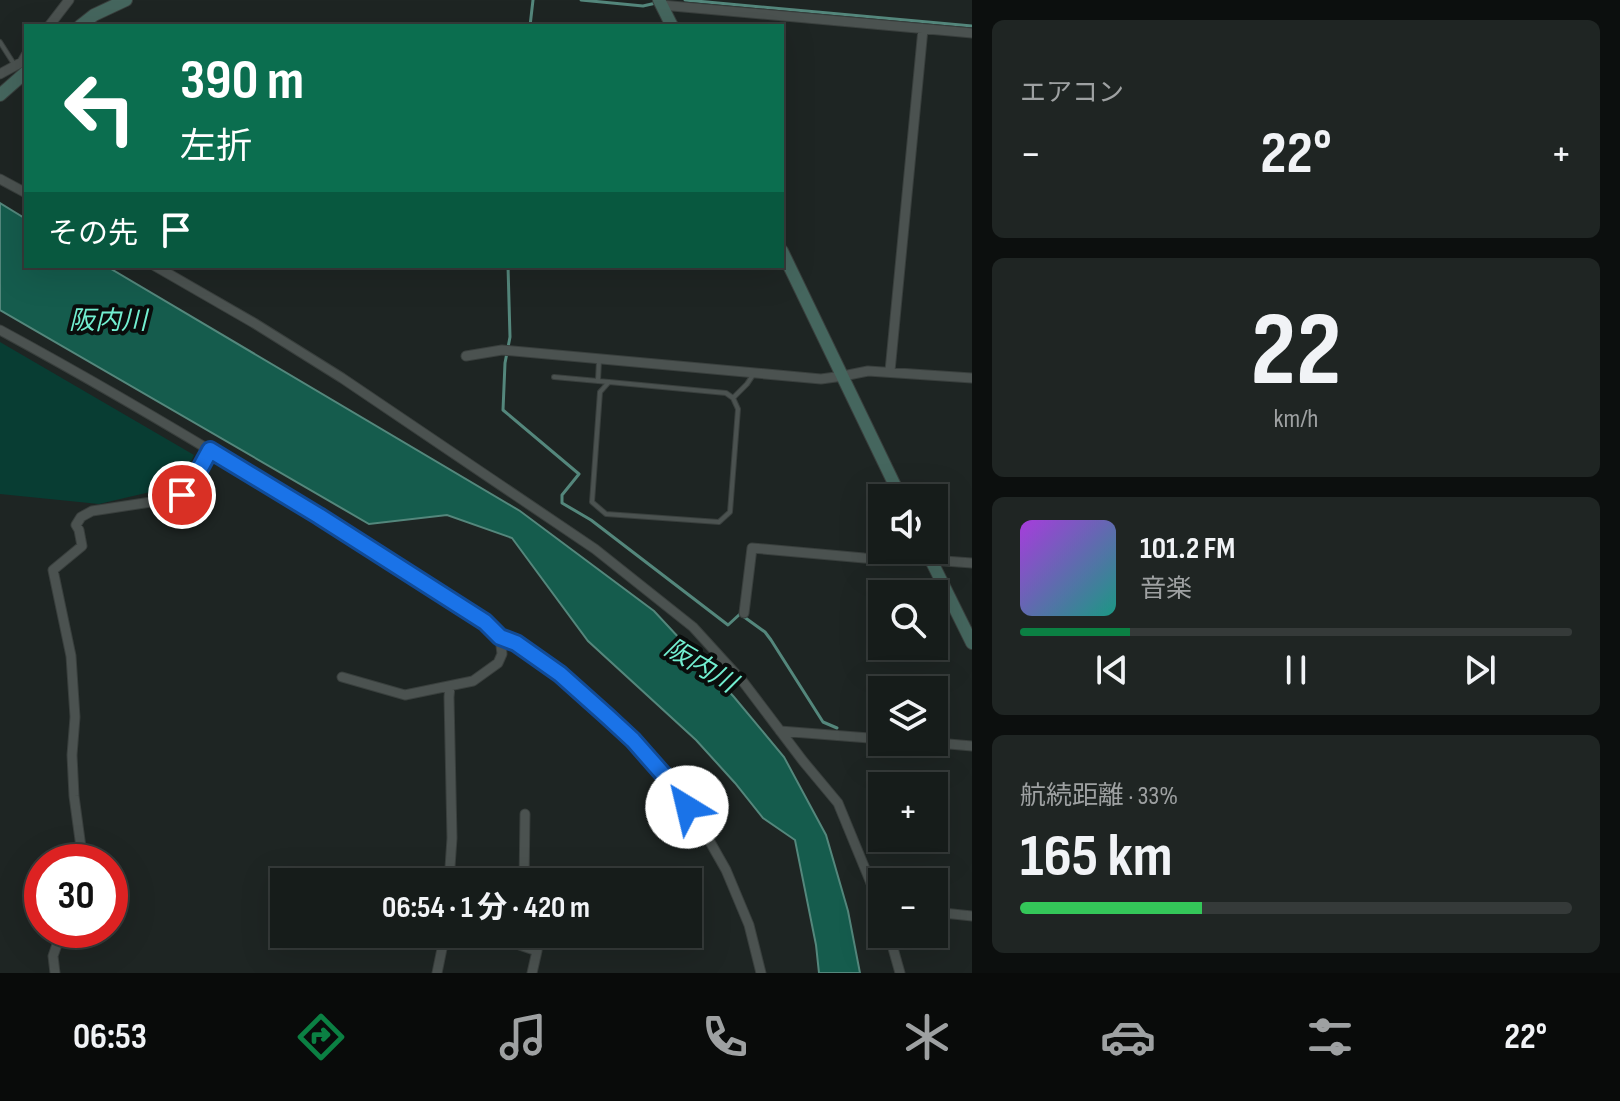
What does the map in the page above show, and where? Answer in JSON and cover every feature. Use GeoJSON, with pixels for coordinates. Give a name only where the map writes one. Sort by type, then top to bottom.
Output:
{"type":"FeatureCollection","features":[{"type":"Feature","properties":{"kind":"street"},"geometry":{"type":"LineString","coordinates":[[51,24],[69,0]]}},
{"type":"Feature","properties":{"kind":"street"},"geometry":{"type":"LineString","coordinates":[[83,24],[126,0]]}},
{"type":"Feature","properties":{"kind":"street"},"geometry":{"type":"LineString","coordinates":[[660,2],[671,24]]}},
{"type":"Feature","properties":{"kind":"street"},"geometry":{"type":"LineString","coordinates":[[660,2],[972,33]]}},
{"type":"Feature","properties":{"kind":"street"},"geometry":{"type":"LineString","coordinates":[[890,371],[923,29]]}},
{"type":"Feature","properties":{"kind":"street"},"geometry":{"type":"LineString","coordinates":[[0,74],[23,64]]}},
{"type":"Feature","properties":{"kind":"street"},"geometry":{"type":"LineString","coordinates":[[0,95],[23,64]]}},
{"type":"Feature","properties":{"kind":"street"},"geometry":{"type":"LineString","coordinates":[[0,179],[24,192]]}},
{"type":"Feature","properties":{"kind":"street"},"geometry":{"type":"LineString","coordinates":[[784,255],[894,484]]}},
{"type":"Feature","properties":{"kind":"street"},"geometry":{"type":"LineString","coordinates":[[158,268],[342,378],[595,549],[693,627],[744,683],[838,803],[868,876]]}},
{"type":"Feature","properties":{"kind":"street"},"geometry":{"type":"LineString","coordinates":[[0,330],[132,404],[319,516],[560,674],[633,740],[669,781],[705,833],[726,870],[749,925],[761,973]]}},
{"type":"Feature","properties":{"kind":"street"},"geometry":{"type":"LineString","coordinates":[[466,356],[502,350],[821,379],[868,371],[972,378]]}},
{"type":"Feature","properties":{"kind":"street"},"geometry":{"type":"LineString","coordinates":[[81,844],[74,796],[72,755],[75,717],[71,656],[53,570],[82,546],[76,525],[81,517],[92,511],[182,495],[210,450]]}},
{"type":"Feature","properties":{"kind":"street"},"geometry":{"type":"LineString","coordinates":[[744,613],[752,548],[868,558]]}},
{"type":"Feature","properties":{"kind":"street"},"geometry":{"type":"LineString","coordinates":[[948,559],[972,563]]}},
{"type":"Feature","properties":{"kind":"street"},"geometry":{"type":"LineString","coordinates":[[932,564],[972,643]]}},
{"type":"Feature","properties":{"kind":"street"},"geometry":{"type":"LineString","coordinates":[[342,677],[405,695],[473,681],[498,663],[502,654],[500,637]]}},
{"type":"Feature","properties":{"kind":"street"},"geometry":{"type":"LineString","coordinates":[[450,686],[450,868]]}},
{"type":"Feature","properties":{"kind":"street"},"geometry":{"type":"LineString","coordinates":[[780,731],[868,738]]}},
{"type":"Feature","properties":{"kind":"street"},"geometry":{"type":"LineString","coordinates":[[948,744],[972,746]]}},
{"type":"Feature","properties":{"kind":"street"},"geometry":{"type":"LineString","coordinates":[[524,868],[525,814]]}},
{"type":"Feature","properties":{"kind":"street"},"geometry":{"type":"LineString","coordinates":[[948,913],[972,916]]}},
{"type":"Feature","properties":{"kind":"street"},"geometry":{"type":"LineString","coordinates":[[55,973],[53,956],[56,948]]}},
{"type":"Feature","properties":{"kind":"street"},"geometry":{"type":"LineString","coordinates":[[437,973],[442,948]]}},
{"type":"Feature","properties":{"kind":"street"},"geometry":{"type":"LineString","coordinates":[[531,948],[537,951],[532,973]]}},
{"type":"Feature","properties":{"kind":"street"},"geometry":{"type":"LineString","coordinates":[[893,948],[900,973]]}},
{"type":"Feature","properties":{"kind":"lane"},"geometry":{"type":"LineString","coordinates":[[0,42],[23,64]]}},
{"type":"Feature","properties":{"kind":"lane"},"geometry":{"type":"LineString","coordinates":[[598,380],[599,359]]}},
{"type":"Feature","properties":{"kind":"lane"},"geometry":{"type":"LineString","coordinates":[[733,398],[754,373]]}},
{"type":"Feature","properties":{"kind":"lane"},"geometry":{"type":"LineString","coordinates":[[554,377],[598,380],[726,393],[733,398],[738,409],[730,512],[719,522],[606,514],[592,502],[600,392],[609,382]]}},
{"type":"Feature","properties":{"kind":"shaded area"},"geometry":{"type":"Polygon","coordinates":[[[0,342],[194,455],[180,485],[99,504],[0,494],[0,342]]]}},
{"type":"Feature","properties":{"kind":"water","name":"阪内川"},"geometry":{"type":"Polygon","coordinates":[[[0,203],[24,218],[24,268],[109,268],[520,511],[654,611],[734,697],[784,757],[826,835],[848,911],[860,973],[819,973],[795,840],[763,818],[696,740],[588,641],[512,538],[447,515],[369,524],[0,310],[0,203]]]}},
{"type":"Feature","properties":{"kind":"waterway"},"geometry":{"type":"LineString","coordinates":[[530,24],[533,0]]}},
{"type":"Feature","properties":{"kind":"waterway"},"geometry":{"type":"LineString","coordinates":[[581,0],[643,6],[656,3]]}},
{"type":"Feature","properties":{"kind":"waterway"},"geometry":{"type":"LineString","coordinates":[[685,0],[972,26]]}},
{"type":"Feature","properties":{"kind":"waterway"},"geometry":{"type":"LineString","coordinates":[[508,268],[510,337],[505,363],[503,410],[579,474],[562,495],[562,503],[591,520],[728,625],[740,614],[765,632],[823,722],[837,728]]}},
{"type":"Feature","properties":{"kind":"route"},"geometry":{"type":"LineString","coordinates":[[182,495],[210,450],[319,516],[560,674],[633,740],[687,807]]}}]}
